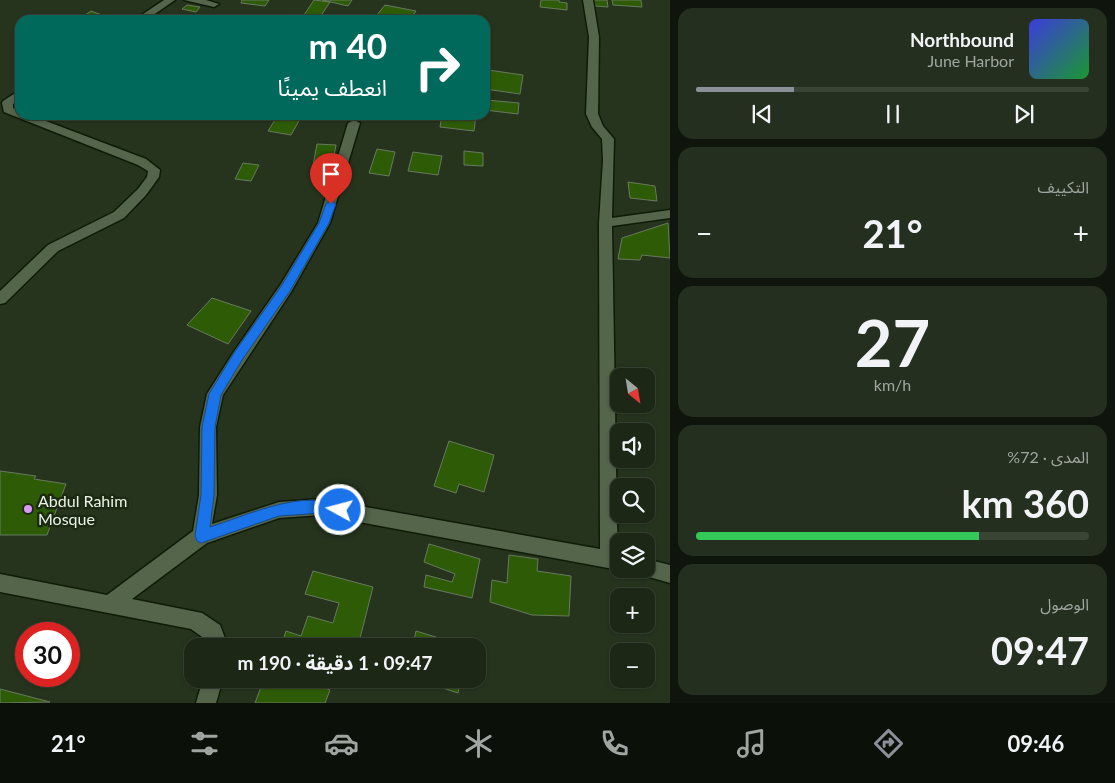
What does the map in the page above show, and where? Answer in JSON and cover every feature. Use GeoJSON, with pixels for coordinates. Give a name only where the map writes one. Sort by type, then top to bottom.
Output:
{"type":"FeatureCollection","features":[{"type":"Feature","properties":{"kind":"street"},"geometry":{"type":"LineString","coordinates":[[147,15],[170,0]]}},
{"type":"Feature","properties":{"kind":"street"},"geometry":{"type":"LineString","coordinates":[[189,0],[214,4]]}},
{"type":"Feature","properties":{"kind":"street"},"geometry":{"type":"LineString","coordinates":[[588,0],[594,37],[592,114],[608,139],[609,160],[605,223],[608,524],[610,534]]}},
{"type":"Feature","properties":{"kind":"street"},"geometry":{"type":"LineString","coordinates":[[15,97],[7,103],[8,110],[15,113]]}},
{"type":"Feature","properties":{"kind":"street"},"geometry":{"type":"LineString","coordinates":[[0,300],[54,248],[119,216],[142,192],[153,177],[154,170],[142,162],[110,152],[32,120]]}},
{"type":"Feature","properties":{"kind":"street"},"geometry":{"type":"LineString","coordinates":[[201,536],[208,495],[208,427],[215,394],[238,356],[286,288],[324,223],[354,123]]}},
{"type":"Feature","properties":{"kind":"street"},"geometry":{"type":"LineString","coordinates":[[605,223],[670,214]]}},
{"type":"Feature","properties":{"kind":"street"},"geometry":{"type":"LineString","coordinates":[[109,605],[201,536],[279,510],[321,507],[610,559]]}},
{"type":"Feature","properties":{"kind":"street"},"geometry":{"type":"LineString","coordinates":[[655,570],[670,574]]}},
{"type":"Feature","properties":{"kind":"street"},"geometry":{"type":"LineString","coordinates":[[0,582],[109,605],[194,620],[213,632],[215,638]]}},
{"type":"Feature","properties":{"kind":"street"},"geometry":{"type":"LineString","coordinates":[[206,703],[210,688]]}},
{"type":"Feature","properties":{"kind":"building"},"geometry":{"type":"Polygon","coordinates":[[[242,0],[269,0],[265,6],[241,3],[242,0]]]}},
{"type":"Feature","properties":{"kind":"building"},"geometry":{"type":"Polygon","coordinates":[[[314,0],[330,2],[321,15],[304,15],[314,0]]]}},
{"type":"Feature","properties":{"kind":"building"},"geometry":{"type":"Polygon","coordinates":[[[322,0],[352,0],[348,6],[322,0]]]}},
{"type":"Feature","properties":{"kind":"building"},"geometry":{"type":"Polygon","coordinates":[[[541,0],[559,0],[559,2],[567,3],[567,10],[540,7],[541,0]]]}},
{"type":"Feature","properties":{"kind":"building"},"geometry":{"type":"Polygon","coordinates":[[[594,0],[607,0],[608,7],[595,6],[594,0]]]}},
{"type":"Feature","properties":{"kind":"building"},"geometry":{"type":"Polygon","coordinates":[[[612,0],[641,0],[642,7],[613,5],[612,0]]]}},
{"type":"Feature","properties":{"kind":"building"},"geometry":{"type":"Polygon","coordinates":[[[187,5],[200,7],[196,12],[182,9],[187,5]]]}},
{"type":"Feature","properties":{"kind":"building"},"geometry":{"type":"Polygon","coordinates":[[[385,5],[416,11],[413,15],[377,15],[385,5]]]}},
{"type":"Feature","properties":{"kind":"building"},"geometry":{"type":"Polygon","coordinates":[[[91,11],[102,15],[85,15],[91,11]]]}},
{"type":"Feature","properties":{"kind":"building"},"geometry":{"type":"Polygon","coordinates":[[[490,70],[523,75],[520,94],[490,90],[490,70]]]}},
{"type":"Feature","properties":{"kind":"building"},"geometry":{"type":"Polygon","coordinates":[[[490,100],[519,103],[518,114],[490,111],[490,100]]]}},
{"type":"Feature","properties":{"kind":"building"},"geometry":{"type":"Polygon","coordinates":[[[275,120],[299,120],[291,135],[268,131],[275,120]]]}},
{"type":"Feature","properties":{"kind":"building"},"geometry":{"type":"Polygon","coordinates":[[[441,120],[475,120],[474,131],[440,127],[441,120]]]}},
{"type":"Feature","properties":{"kind":"building"},"geometry":{"type":"Polygon","coordinates":[[[317,144],[336,145],[332,166],[313,165],[317,144]]]}},
{"type":"Feature","properties":{"kind":"building"},"geometry":{"type":"Polygon","coordinates":[[[377,149],[395,152],[389,176],[369,173],[377,149]]]}},
{"type":"Feature","properties":{"kind":"building"},"geometry":{"type":"Polygon","coordinates":[[[464,151],[483,153],[483,166],[464,165],[464,151]]]}},
{"type":"Feature","properties":{"kind":"building"},"geometry":{"type":"Polygon","coordinates":[[[413,152],[442,156],[438,175],[408,171],[413,152]]]}},
{"type":"Feature","properties":{"kind":"building"},"geometry":{"type":"Polygon","coordinates":[[[243,163],[259,165],[251,181],[235,179],[243,163]]]}},
{"type":"Feature","properties":{"kind":"building"},"geometry":{"type":"Polygon","coordinates":[[[628,182],[655,186],[657,201],[630,198],[628,182]]]}},
{"type":"Feature","properties":{"kind":"building"},"geometry":{"type":"Polygon","coordinates":[[[668,223],[670,258],[642,255],[640,260],[618,259],[622,238],[668,223]]]}},
{"type":"Feature","properties":{"kind":"building"},"geometry":{"type":"Polygon","coordinates":[[[212,298],[251,311],[228,344],[187,325],[212,298]]]}},
{"type":"Feature","properties":{"kind":"building"},"geometry":{"type":"Polygon","coordinates":[[[449,441],[494,455],[484,492],[459,484],[456,493],[434,486],[449,441]]]}},
{"type":"Feature","properties":{"kind":"building","name":"Abdul Rahim Mosque"},"geometry":{"type":"Polygon","coordinates":[[[0,471],[36,476],[34,479],[66,484],[47,535],[0,535],[0,471]]]}},
{"type":"Feature","properties":{"kind":"building"},"geometry":{"type":"Polygon","coordinates":[[[429,544],[480,559],[472,598],[424,587],[426,575],[452,582],[455,574],[424,562],[429,544]]]}},
{"type":"Feature","properties":{"kind":"building"},"geometry":{"type":"Polygon","coordinates":[[[509,555],[538,559],[537,571],[571,576],[569,616],[532,615],[490,602],[492,580],[507,583],[509,555]]]}},
{"type":"Feature","properties":{"kind":"building"},"geometry":{"type":"Polygon","coordinates":[[[313,571],[373,587],[360,638],[284,638],[286,631],[301,636],[308,616],[333,623],[339,603],[305,594],[313,571]]]}},
{"type":"Feature","properties":{"kind":"building"},"geometry":{"type":"Polygon","coordinates":[[[416,631],[439,638],[414,638],[416,631]]]}},
{"type":"Feature","properties":{"kind":"building"},"geometry":{"type":"Polygon","coordinates":[[[261,688],[325,688],[330,690],[325,703],[255,703],[261,688]]]}},
{"type":"Feature","properties":{"kind":"building"},"geometry":{"type":"Polygon","coordinates":[[[443,688],[459,688],[458,693],[443,688]]]}},
{"type":"Feature","properties":{"kind":"building"},"geometry":{"type":"Polygon","coordinates":[[[0,689],[50,702],[0,703],[0,689]]]}},
{"type":"Feature","properties":{"kind":"place","name":"Abdul Rahim Mosque"},"geometry":{"type":"Point","coordinates":[28,509]}},
{"type":"Feature","properties":{"kind":"route"},"geometry":{"type":"LineString","coordinates":[[331,204],[324,223],[286,288],[238,356],[215,394],[208,427],[208,495],[201,536],[279,510],[321,507],[340,510]]}}]}
